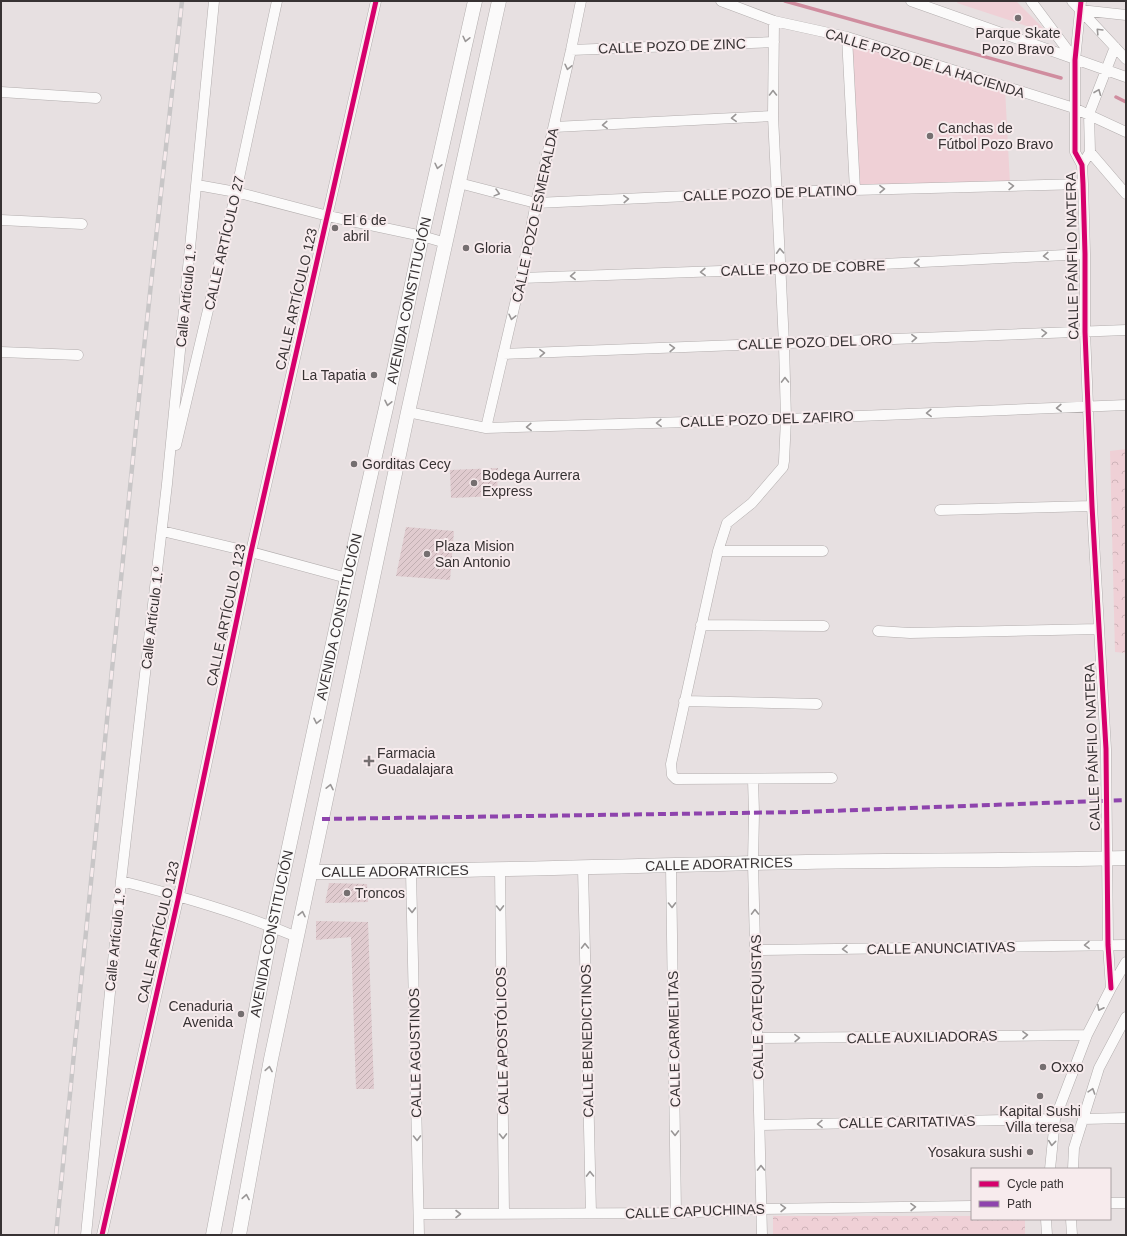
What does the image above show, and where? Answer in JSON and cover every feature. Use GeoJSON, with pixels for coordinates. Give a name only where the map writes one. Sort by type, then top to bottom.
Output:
{"type":"FeatureCollection","features":[{"type":"Feature","properties":{"kind":"main road","name":"AVENIDA CONSTITUCIÓN"},"geometry":{"type":"LineString","coordinates":[[213,1235],[272,926],[386,408],[422,236],[475,1]]}},
{"type":"Feature","properties":{"kind":"main road","name":"AVENIDA CONSTITUCIÓN"},"geometry":{"type":"LineString","coordinates":[[239,1235],[271,1058],[408,412],[499,1]]}},
{"type":"Feature","properties":{"kind":"main road","name":"CALLE ADORATRICES"},"geometry":{"type":"LineString","coordinates":[[311,872],[411,872],[753,863],[1126,858]]}},
{"type":"Feature","properties":{"kind":"street","name":"Calle Artículo 1.º"},"geometry":{"type":"LineString","coordinates":[[88,1235],[121,881],[167,484],[214,1]]}},
{"type":"Feature","properties":{"kind":"street","name":"CALLE ARTÍCULO 27"},"geometry":{"type":"LineString","coordinates":[[167,484],[236,192],[276,1]]}},
{"type":"Feature","properties":{"kind":"street","name":"CALLE ARTÍCULO 123"},"geometry":{"type":"LineString","coordinates":[[102,1235],[179,895],[251,552],[376,1]]}},
{"type":"Feature","properties":{"kind":"street","name":"CALLE POZO ESMERALDA"},"geometry":{"type":"LineString","coordinates":[[486,428],[521,278],[536,203],[554,128],[581,1]]}},
{"type":"Feature","properties":{"kind":"street","name":"CALLE POZO DE LA HACIENDA"},"geometry":{"type":"LineString","coordinates":[[721,1],[774,21],[847,37],[1074,108],[1090,114],[1126,132]]}},
{"type":"Feature","properties":{"kind":"street"},"geometry":{"type":"LineString","coordinates":[[911,1],[1126,77]]}},
{"type":"Feature","properties":{"kind":"street"},"geometry":{"type":"LineString","coordinates":[[1031,1],[1076,60]]}},
{"type":"Feature","properties":{"kind":"street"},"geometry":{"type":"LineString","coordinates":[[1072,1],[1080,6],[1126,59]]}},
{"type":"Feature","properties":{"kind":"street"},"geometry":{"type":"LineString","coordinates":[[1080,6],[1126,15]]}},
{"type":"Feature","properties":{"kind":"street","name":"CALLE PÁNFILO NATERA"},"geometry":{"type":"LineString","coordinates":[[1080,6],[1074,108],[1074,152],[1082,165],[1083,184],[1085,332],[1092,506],[1106,749],[1108,945],[1111,988]]}},
{"type":"Feature","properties":{"kind":"street"},"geometry":{"type":"LineString","coordinates":[[774,21],[773,116],[784,344],[786,447],[783,467],[752,503],[727,523],[718,551],[671,764],[672,775],[676,779],[832,778]]}},
{"type":"Feature","properties":{"kind":"street"},"geometry":{"type":"LineString","coordinates":[[847,37],[855,190]]}},
{"type":"Feature","properties":{"kind":"street","name":"CALLE POZO DE ZINC"},"geometry":{"type":"LineString","coordinates":[[571,50],[774,42]]}},
{"type":"Feature","properties":{"kind":"street"},"geometry":{"type":"LineString","coordinates":[[1115,47],[1090,114],[1090,152],[1126,194]]}},
{"type":"Feature","properties":{"kind":"street"},"geometry":{"type":"LineString","coordinates":[[1,92],[96,98]]}},
{"type":"Feature","properties":{"kind":"street"},"geometry":{"type":"LineString","coordinates":[[554,128],[773,116]]}},
{"type":"Feature","properties":{"kind":"street"},"geometry":{"type":"LineString","coordinates":[[1074,152],[1090,152]]}},
{"type":"Feature","properties":{"kind":"street","name":"CALLE PÁNFILO NATERA"},"geometry":{"type":"LineString","coordinates":[[1082,165],[1090,152]]}},
{"type":"Feature","properties":{"kind":"street","name":"CALLE POZO DE PLATINO"},"geometry":{"type":"LineString","coordinates":[[459,183],[536,203],[776,192],[1083,184]]}},
{"type":"Feature","properties":{"kind":"street"},"geometry":{"type":"LineString","coordinates":[[197,185],[236,192],[328,216],[422,236],[446,243]]}},
{"type":"Feature","properties":{"kind":"street"},"geometry":{"type":"LineString","coordinates":[[1,220],[82,224]]}},
{"type":"Feature","properties":{"kind":"street","name":"CALLE POZO DE COBRE"},"geometry":{"type":"LineString","coordinates":[[521,278],[781,269],[1085,254]]}},
{"type":"Feature","properties":{"kind":"street","name":"CALLE POZO DEL ORO"},"geometry":{"type":"LineString","coordinates":[[503,354],[1126,330]]}},
{"type":"Feature","properties":{"kind":"street"},"geometry":{"type":"LineString","coordinates":[[1,352],[78,355]]}},
{"type":"Feature","properties":{"kind":"street","name":"CALLE POZO DEL ZAFIRO"},"geometry":{"type":"LineString","coordinates":[[408,412],[486,428],[786,419],[1126,405]]}},
{"type":"Feature","properties":{"kind":"street"},"geometry":{"type":"LineString","coordinates":[[940,510],[1092,506]]}},
{"type":"Feature","properties":{"kind":"street"},"geometry":{"type":"LineString","coordinates":[[162,531],[251,552],[348,578]]}},
{"type":"Feature","properties":{"kind":"street"},"geometry":{"type":"LineString","coordinates":[[718,551],[823,551]]}},
{"type":"Feature","properties":{"kind":"street"},"geometry":{"type":"LineString","coordinates":[[701,625],[824,626]]}},
{"type":"Feature","properties":{"kind":"street"},"geometry":{"type":"LineString","coordinates":[[878,631],[910,633],[1099,629]]}},
{"type":"Feature","properties":{"kind":"street"},"geometry":{"type":"LineString","coordinates":[[684,701],[817,704]]}},
{"type":"Feature","properties":{"kind":"street","name":"CALLE CATEQUISTAS"},"geometry":{"type":"LineString","coordinates":[[753,779],[753,863],[762,1235]]}},
{"type":"Feature","properties":{"kind":"street","name":"CALLE CARMELITAS"},"geometry":{"type":"LineString","coordinates":[[671,866],[676,1212]]}},
{"type":"Feature","properties":{"kind":"street","name":"CALLE BENEDICTINOS"},"geometry":{"type":"LineString","coordinates":[[583,868],[591,1213]]}},
{"type":"Feature","properties":{"kind":"street","name":"CALLE APOSTÓLICOS"},"geometry":{"type":"LineString","coordinates":[[500,869],[504,1213]]}},
{"type":"Feature","properties":{"kind":"street","name":"CALLE AGUSTINOS"},"geometry":{"type":"LineString","coordinates":[[411,872],[419,1235]]}},
{"type":"Feature","properties":{"kind":"street"},"geometry":{"type":"LineString","coordinates":[[121,881],[179,895],[272,926],[297,937]]}},
{"type":"Feature","properties":{"kind":"street","name":"CALLE ANUNCIATIVAS"},"geometry":{"type":"LineString","coordinates":[[756,950],[1126,945]]}},
{"type":"Feature","properties":{"kind":"street"},"geometry":{"type":"LineString","coordinates":[[1050,1168],[1055,1120],[1087,1035],[1126,962]]}},
{"type":"Feature","properties":{"kind":"street"},"geometry":{"type":"LineString","coordinates":[[1073,1168],[1074,1148],[1099,1068],[1122,1032],[1126,1017]]}},
{"type":"Feature","properties":{"kind":"street","name":"CALLE AUXILIADORAS"},"geometry":{"type":"LineString","coordinates":[[758,1038],[1087,1035]]}},
{"type":"Feature","properties":{"kind":"street"},"geometry":{"type":"LineString","coordinates":[[1083,1119],[1126,1118]]}},
{"type":"Feature","properties":{"kind":"street","name":"CALLE CARITATIVAS"},"geometry":{"type":"LineString","coordinates":[[760,1125],[1055,1120]]}},
{"type":"Feature","properties":{"kind":"street"},"geometry":{"type":"LineString","coordinates":[[1111,1203],[1126,1203]]}},
{"type":"Feature","properties":{"kind":"street","name":"CALLE CAPUCHINAS"},"geometry":{"type":"LineString","coordinates":[[419,1214],[676,1212],[762,1208],[971,1206]]}},
{"type":"Feature","properties":{"kind":"street"},"geometry":{"type":"LineString","coordinates":[[1046,1220],[1047,1235]]}},
{"type":"Feature","properties":{"kind":"street"},"geometry":{"type":"LineString","coordinates":[[1072,1220],[1072,1235]]}},
{"type":"Feature","properties":{"kind":"green space","name":"Parque Skate Pozo Bravo"},"geometry":{"type":"Polygon","coordinates":[[[958,1],[1016,1],[1048,33],[957,3],[958,1]]]}},
{"type":"Feature","properties":{"kind":"green space","name":"Canchas de Fútbol Pozo Bravo"},"geometry":{"type":"Polygon","coordinates":[[[848,39],[1005,88],[1010,184],[856,189],[848,39]]]}},
{"type":"Feature","properties":{"kind":"green space"},"geometry":{"type":"Polygon","coordinates":[[[1126,449],[1126,653],[1115,652],[1110,451],[1126,449]]]}},
{"type":"Feature","properties":{"kind":"green space"},"geometry":{"type":"Polygon","coordinates":[[[773,1216],[971,1216],[971,1220],[1025,1220],[1025,1235],[773,1235],[773,1216]]]}},
{"type":"Feature","properties":{"kind":"building","name":"Bodega Aurrera Express"},"geometry":{"type":"Polygon","coordinates":[[[498,468],[497,496],[451,498],[450,470],[498,468]]]}},
{"type":"Feature","properties":{"kind":"building","name":"Plaza Mision San Antonio"},"geometry":{"type":"Polygon","coordinates":[[[406,527],[454,531],[450,580],[396,576],[406,527]]]}},
{"type":"Feature","properties":{"kind":"building","name":"Troncos"},"geometry":{"type":"Polygon","coordinates":[[[329,883],[367,884],[368,902],[325,903],[329,883]]]}},
{"type":"Feature","properties":{"kind":"building"},"geometry":{"type":"Polygon","coordinates":[[[316,921],[368,922],[374,1089],[356,1089],[351,937],[316,940],[316,921]]]}},
{"type":"Feature","properties":{"kind":"waterway"},"geometry":{"type":"LineString","coordinates":[[785,1],[1061,78]]}},
{"type":"Feature","properties":{"kind":"waterway"},"geometry":{"type":"LineString","coordinates":[[1116,97],[1126,102]]}},
{"type":"Feature","properties":{"kind":"railway"},"geometry":{"type":"LineString","coordinates":[[56,1235],[143,357],[182,1]]}},
{"type":"Feature","properties":{"kind":"marked path"},"geometry":{"type":"LineString","coordinates":[[322,819],[802,812],[1126,800]]}},
{"type":"Feature","properties":{"kind":"cycle path"},"geometry":{"type":"LineString","coordinates":[[102,1235],[179,895],[251,552],[376,1]]}},
{"type":"Feature","properties":{"kind":"cycle path"},"geometry":{"type":"LineString","coordinates":[[1081,1],[1075,60],[1075,152],[1082,165],[1083,184],[1085,332],[1092,506],[1106,749],[1108,945],[1111,988]]}},
{"type":"Feature","properties":{"kind":"place","name":"Parque Skate Pozo Bravo"},"geometry":{"type":"Point","coordinates":[1018,18]}},
{"type":"Feature","properties":{"kind":"place","name":"Canchas de Fútbol Pozo Bravo"},"geometry":{"type":"Point","coordinates":[930,136]}},
{"type":"Feature","properties":{"kind":"place","name":"El 6 de abril"},"geometry":{"type":"Point","coordinates":[335,228]}},
{"type":"Feature","properties":{"kind":"place","name":"Gloria"},"geometry":{"type":"Point","coordinates":[466,248]}},
{"type":"Feature","properties":{"kind":"place","name":"La Tapatia"},"geometry":{"type":"Point","coordinates":[374,375]}},
{"type":"Feature","properties":{"kind":"place","name":"Gorditas Cecy"},"geometry":{"type":"Point","coordinates":[354,464]}},
{"type":"Feature","properties":{"kind":"place","name":"Bodega Aurrera Express"},"geometry":{"type":"Point","coordinates":[474,483]}},
{"type":"Feature","properties":{"kind":"place","name":"Plaza Mision San Antonio"},"geometry":{"type":"Point","coordinates":[427,554]}},
{"type":"Feature","properties":{"kind":"place","name":"Farmacia Guadalajara"},"geometry":{"type":"Point","coordinates":[369,761]}},
{"type":"Feature","properties":{"kind":"place","name":"Troncos"},"geometry":{"type":"Point","coordinates":[347,893]}},
{"type":"Feature","properties":{"kind":"place","name":"Cenaduria Avenida"},"geometry":{"type":"Point","coordinates":[241,1014]}},
{"type":"Feature","properties":{"kind":"place","name":"Oxxo"},"geometry":{"type":"Point","coordinates":[1043,1067]}},
{"type":"Feature","properties":{"kind":"place","name":"Kapital Sushi Villa teresa"},"geometry":{"type":"Point","coordinates":[1040,1096]}},
{"type":"Feature","properties":{"kind":"place","name":"Yosakura sushi"},"geometry":{"type":"Point","coordinates":[1030,1152]}}]}
